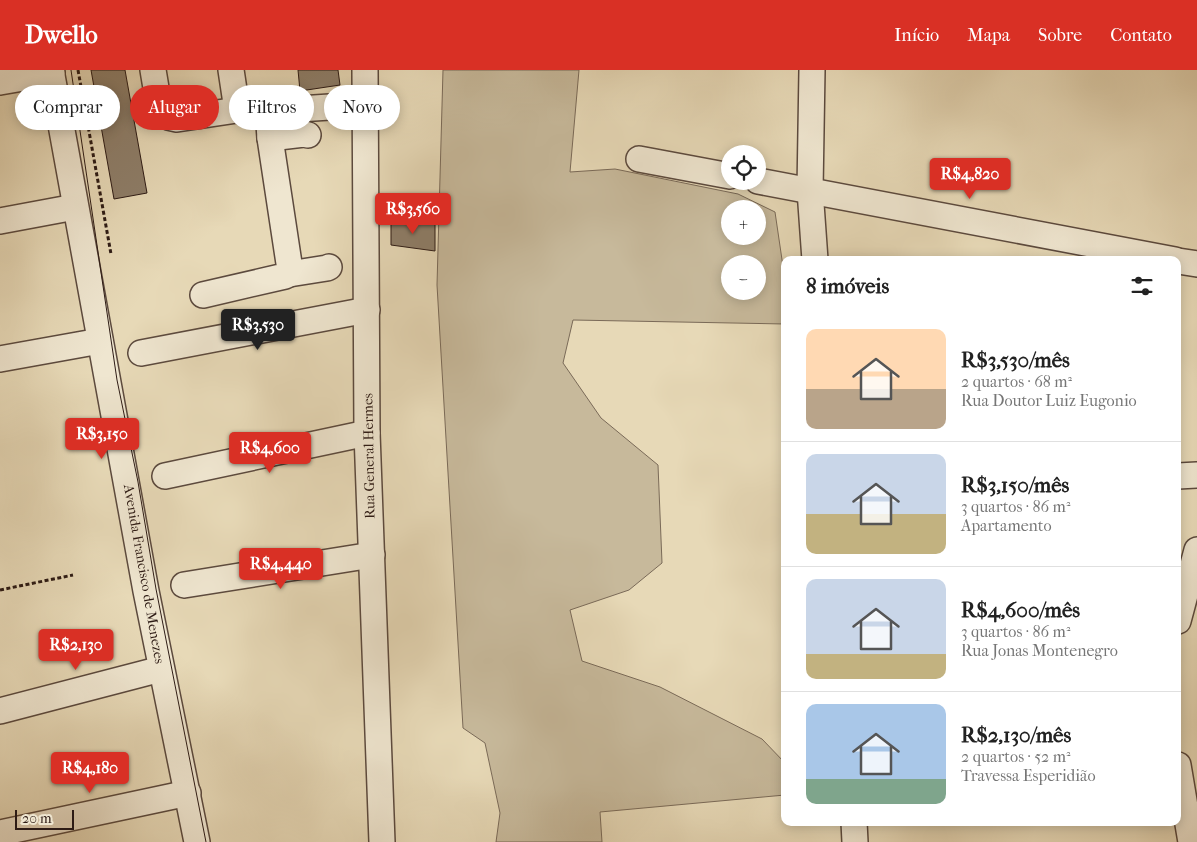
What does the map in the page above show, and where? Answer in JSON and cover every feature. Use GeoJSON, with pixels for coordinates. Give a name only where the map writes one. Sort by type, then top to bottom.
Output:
{"type":"FeatureCollection","features":[{"type":"Feature","properties":{"kind":"street"},"geometry":{"type":"LineString","coordinates":[[153,70],[160,112],[168,117],[177,118],[229,111]]}},
{"type":"Feature","properties":{"kind":"street"},"geometry":{"type":"LineString","coordinates":[[231,70],[233,85]]}},
{"type":"Feature","properties":{"kind":"street","name":"Rua General Hermes"},"geometry":{"type":"LineString","coordinates":[[365,70],[365,85]]}},
{"type":"Feature","properties":{"kind":"street"},"geometry":{"type":"LineString","coordinates":[[812,70],[810,190],[816,256]]}},
{"type":"Feature","properties":{"kind":"street"},"geometry":{"type":"LineString","coordinates":[[0,82],[52,72]]}},
{"type":"Feature","properties":{"kind":"street","name":"Avenida Francisco de Menezes"},"geometry":{"type":"LineString","coordinates":[[52,72],[75,207],[161,669],[197,842]]}},
{"type":"Feature","properties":{"kind":"street"},"geometry":{"type":"LineString","coordinates":[[269,130],[290,270],[289,274]]}},
{"type":"Feature","properties":{"kind":"street","name":"Rua General Hermes"},"geometry":{"type":"LineString","coordinates":[[365,130],[367,433],[382,842]]}},
{"type":"Feature","properties":{"kind":"street"},"geometry":{"type":"LineString","coordinates":[[270,138],[308,135]]}},
{"type":"Feature","properties":{"kind":"street"},"geometry":{"type":"LineString","coordinates":[[639,159],[721,174]]}},
{"type":"Feature","properties":{"kind":"street"},"geometry":{"type":"LineString","coordinates":[[766,182],[1155,256]]}},
{"type":"Feature","properties":{"kind":"street"},"geometry":{"type":"LineString","coordinates":[[0,221],[75,207]]}},
{"type":"Feature","properties":{"kind":"street"},"geometry":{"type":"LineString","coordinates":[[1181,261],[1197,264]]}},
{"type":"Feature","properties":{"kind":"street"},"geometry":{"type":"LineString","coordinates":[[203,295],[289,274],[329,267]]}},
{"type":"Feature","properties":{"kind":"street"},"geometry":{"type":"LineString","coordinates":[[141,353],[367,310]]}},
{"type":"Feature","properties":{"kind":"street"},"geometry":{"type":"LineString","coordinates":[[0,359],[100,341]]}},
{"type":"Feature","properties":{"kind":"street"},"geometry":{"type":"LineString","coordinates":[[165,476],[367,433]]}},
{"type":"Feature","properties":{"kind":"street"},"geometry":{"type":"LineString","coordinates":[[1181,476],[1197,475]]}},
{"type":"Feature","properties":{"kind":"street"},"geometry":{"type":"LineString","coordinates":[[1185,617],[1197,550]]}},
{"type":"Feature","properties":{"kind":"street"},"geometry":{"type":"LineString","coordinates":[[184,584],[372,555]]}},
{"type":"Feature","properties":{"kind":"street"},"geometry":{"type":"LineString","coordinates":[[0,711],[161,669]]}},
{"type":"Feature","properties":{"kind":"street"},"geometry":{"type":"LineString","coordinates":[[1181,783],[1191,842]]}},
{"type":"Feature","properties":{"kind":"street"},"geometry":{"type":"LineString","coordinates":[[0,833],[188,793]]}},
{"type":"Feature","properties":{"kind":"street"},"geometry":{"type":"LineString","coordinates":[[854,826],[855,842]]}},
{"type":"Feature","properties":{"kind":"path"},"geometry":{"type":"LineString","coordinates":[[78,70],[111,254]]}},
{"type":"Feature","properties":{"kind":"path"},"geometry":{"type":"LineString","coordinates":[[0,590],[73,575]]}},
{"type":"Feature","properties":{"kind":"shaded area"},"geometry":{"type":"Polygon","coordinates":[[[443,70],[579,70],[570,172],[615,169],[738,194],[750,200],[721,200],[721,245],[766,245],[766,208],[775,212],[781,256],[781,324],[573,320],[563,363],[601,418],[658,465],[662,563],[629,590],[570,610],[582,661],[660,687],[762,739],[781,759],[781,795],[600,812],[602,842],[496,842],[500,813],[485,743],[463,728],[437,285],[443,70]]]}},
{"type":"Feature","properties":{"kind":"building"},"geometry":{"type":"Polygon","coordinates":[[[91,70],[125,70],[130,98],[130,130],[136,130],[147,193],[114,199],[102,130],[120,130],[120,85],[94,85],[91,70]]]}},
{"type":"Feature","properties":{"kind":"building"},"geometry":{"type":"Polygon","coordinates":[[[298,70],[338,70],[340,85],[324,85],[324,87],[314,89],[314,85],[299,85],[298,70]]]}},
{"type":"Feature","properties":{"kind":"building"},"geometry":{"type":"Polygon","coordinates":[[[391,219],[435,224],[435,251],[391,245],[391,219]]]}},
{"type":"Feature","properties":{"kind":"tram line"},"geometry":{"type":"LineString","coordinates":[[71,70],[117,380],[206,842]]}}]}
